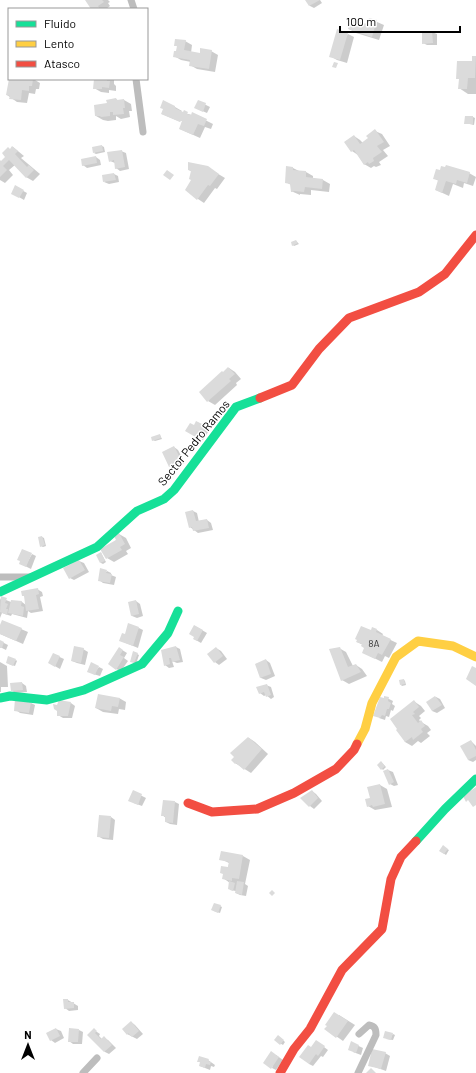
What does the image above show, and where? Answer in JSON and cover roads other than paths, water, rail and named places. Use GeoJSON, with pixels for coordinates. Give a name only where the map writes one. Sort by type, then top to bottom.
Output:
{"type":"FeatureCollection","features":[{"type":"Feature","properties":{"kind":"street"},"geometry":{"type":"LineString","coordinates":[[136,80],[143,132]]}},
{"type":"Feature","properties":{"kind":"street","name":"Sector Pedro Ramos"},"geometry":{"type":"LineString","coordinates":[[0,592],[97,546],[136,511],[164,498],[174,490],[236,407],[292,385],[319,349],[349,318],[419,292],[445,274],[476,235]]}},
{"type":"Feature","properties":{"kind":"street"},"geometry":{"type":"LineString","coordinates":[[0,577],[35,576]]}},
{"type":"Feature","properties":{"kind":"street"},"geometry":{"type":"LineString","coordinates":[[0,698],[10,696],[47,700],[84,690],[142,664],[168,633],[178,611]]}},
{"type":"Feature","properties":{"kind":"street"},"geometry":{"type":"LineString","coordinates":[[188,803],[212,812],[257,809],[294,793],[336,769],[354,750],[365,729],[372,703],[396,658],[418,641],[453,646],[476,657]]}},
{"type":"Feature","properties":{"kind":"street"},"geometry":{"type":"LineString","coordinates":[[280,1073],[294,1049],[310,1029],[342,970],[382,929],[391,879],[401,857],[445,809],[476,779]]}},
{"type":"Feature","properties":{"kind":"street"},"geometry":{"type":"LineString","coordinates":[[358,1073],[376,1035],[376,1029],[373,1025],[369,1025],[359,1034]]}},
{"type":"Feature","properties":{"kind":"street"},"geometry":{"type":"LineString","coordinates":[[83,1073],[97,1058]]}}]}
